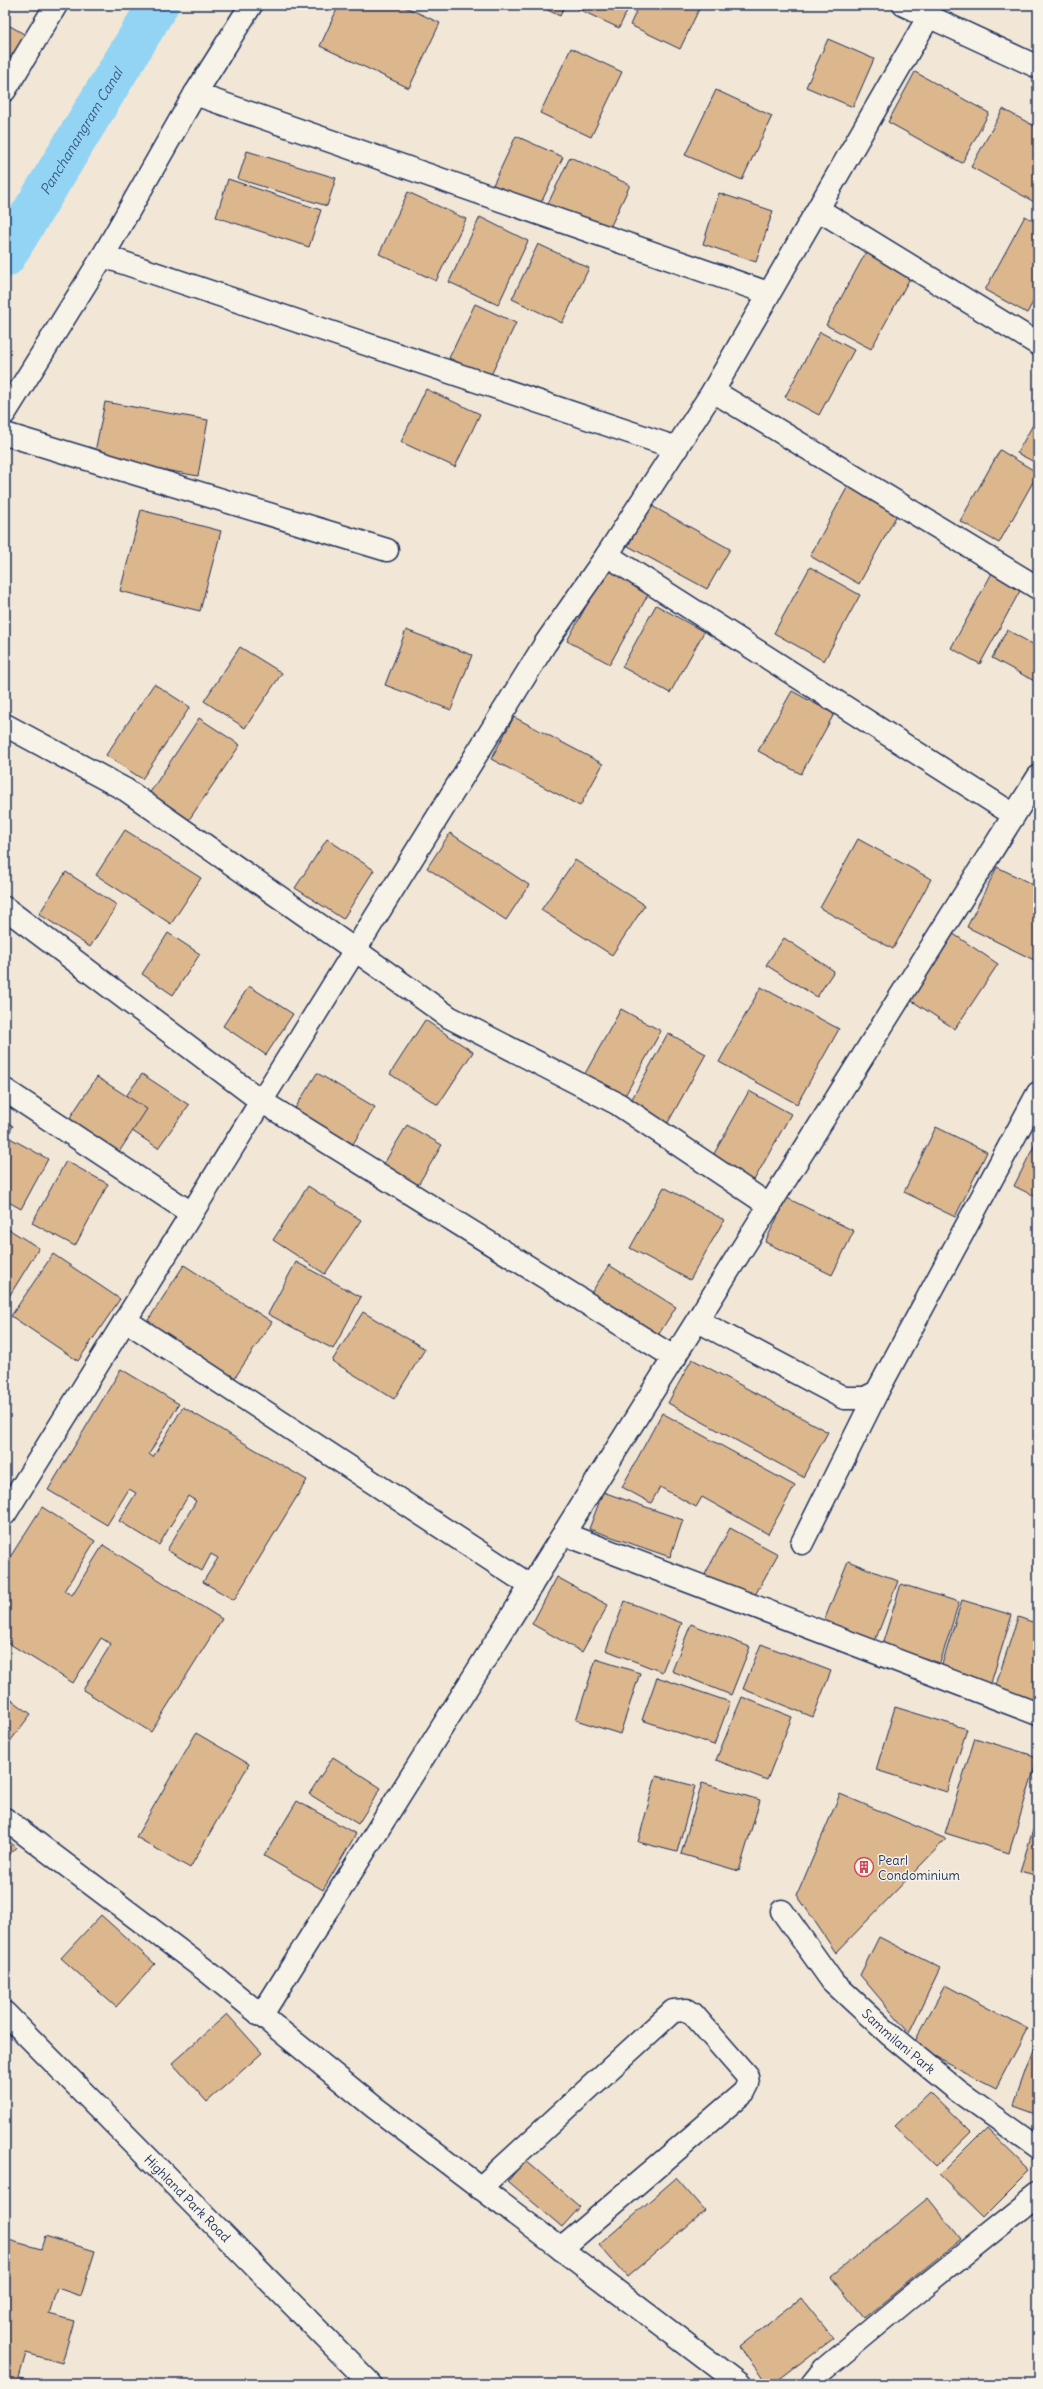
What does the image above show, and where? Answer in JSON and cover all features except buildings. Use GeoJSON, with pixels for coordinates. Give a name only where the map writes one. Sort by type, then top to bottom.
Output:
{"type":"FeatureCollection","features":[{"type":"Feature","properties":{"kind":"street"},"geometry":{"type":"LineString","coordinates":[[5,90],[56,5]]}},
{"type":"Feature","properties":{"kind":"street"},"geometry":{"type":"LineString","coordinates":[[5,413],[103,256],[195,94],[251,5]]}},
{"type":"Feature","properties":{"kind":"street"},"geometry":{"type":"LineString","coordinates":[[904,5],[1038,66]]}},
{"type":"Feature","properties":{"kind":"street"},"geometry":{"type":"LineString","coordinates":[[5,1514],[544,644],[607,555],[677,448],[712,391],[768,293],[819,210],[929,16]]}},
{"type":"Feature","properties":{"kind":"street"},"geometry":{"type":"LineString","coordinates":[[195,94],[768,293]]}},
{"type":"Feature","properties":{"kind":"street"},"geometry":{"type":"LineString","coordinates":[[819,210],[1038,344]]}},
{"type":"Feature","properties":{"kind":"street"},"geometry":{"type":"LineString","coordinates":[[103,256],[677,448]]}},
{"type":"Feature","properties":{"kind":"street"},"geometry":{"type":"LineString","coordinates":[[712,391],[1038,588]]}},
{"type":"Feature","properties":{"kind":"street"},"geometry":{"type":"LineString","coordinates":[[5,434],[387,550]]}},
{"type":"Feature","properties":{"kind":"street"},"geometry":{"type":"LineString","coordinates":[[607,555],[1014,815]]}},
{"type":"Feature","properties":{"kind":"street"},"geometry":{"type":"LineString","coordinates":[[5,725],[126,790],[449,1017],[618,1104],[770,1206]]}},
{"type":"Feature","properties":{"kind":"street"},"geometry":{"type":"LineString","coordinates":[[261,2016],[1038,777]]}},
{"type":"Feature","properties":{"kind":"street"},"geometry":{"type":"LineString","coordinates":[[5,908],[261,1101],[674,1358]]}},
{"type":"Feature","properties":{"kind":"street"},"geometry":{"type":"LineString","coordinates":[[5,1090],[191,1213]]}},
{"type":"Feature","properties":{"kind":"street"},"geometry":{"type":"LineString","coordinates":[[802,1543],[877,1392],[1038,1093]]}},
{"type":"Feature","properties":{"kind":"street"},"geometry":{"type":"LineString","coordinates":[[125,1320],[531,1586]]}},
{"type":"Feature","properties":{"kind":"street"},"geometry":{"type":"LineString","coordinates":[[698,1321],[844,1398],[865,1398],[877,1392]]}},
{"type":"Feature","properties":{"kind":"street"},"geometry":{"type":"LineString","coordinates":[[564,1534],[1038,1714]]}},
{"type":"Feature","properties":{"kind":"street"},"geometry":{"type":"LineString","coordinates":[[5,1819],[202,1967],[374,2107],[739,2384]]}},
{"type":"Feature","properties":{"kind":"street","name":"Sammilani Park"},"geometry":{"type":"LineString","coordinates":[[782,1911],[832,1981],[889,2034],[958,2091],[1038,2148]]}},
{"type":"Feature","properties":{"kind":"street"},"geometry":{"type":"LineString","coordinates":[[480,2188],[673,2011],[687,2010],[693,2014],[747,2076],[748,2084],[744,2092],[560,2249]]}},
{"type":"Feature","properties":{"kind":"street","name":"Highland Park Road"},"geometry":{"type":"LineString","coordinates":[[10,2028],[371,2384]]}},
{"type":"Feature","properties":{"kind":"street"},"geometry":{"type":"LineString","coordinates":[[812,2384],[824,2369],[1038,2195]]}},
{"type":"Feature","properties":{"kind":"waterway","name":"Panchanangram Canal"},"geometry":{"type":"LineString","coordinates":[[5,257],[158,5]]}},
{"type":"Feature","properties":{"kind":"place","name":"Pearl Condominium"},"geometry":{"type":"Point","coordinates":[864,1867]}}]}
